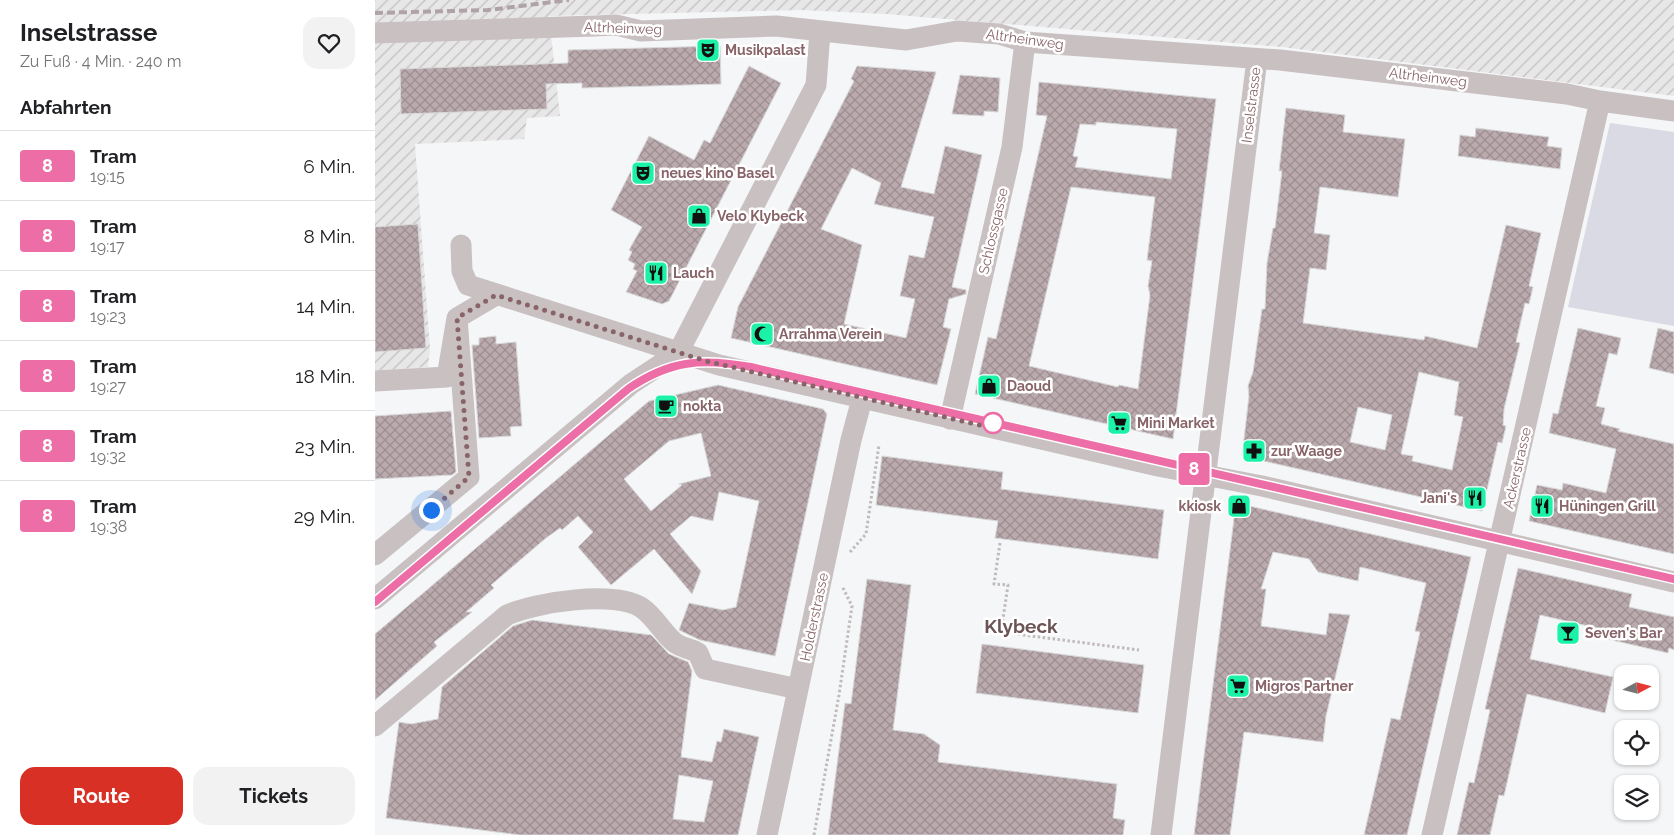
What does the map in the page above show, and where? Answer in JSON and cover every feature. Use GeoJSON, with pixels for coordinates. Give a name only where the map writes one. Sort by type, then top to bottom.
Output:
{"type":"FeatureCollection","features":[{"type":"Feature","properties":{"kind":"street","name":"Altrheinweg"},"geometry":{"type":"LineString","coordinates":[[375,33],[616,25],[641,31],[761,25],[906,40],[957,31],[999,34],[1025,42],[1280,60],[1567,94],[1600,101],[1674,111]]}},
{"type":"Feature","properties":{"kind":"street"},"geometry":{"type":"LineString","coordinates":[[375,599],[631,384],[678,353],[816,85],[820,32]]}},
{"type":"Feature","properties":{"kind":"street","name":"Schlossgasse"},"geometry":{"type":"LineString","coordinates":[[951,418],[1012,147],[1025,42]]}},
{"type":"Feature","properties":{"kind":"street","name":"Inselstrasse"},"geometry":{"type":"LineString","coordinates":[[1161,835],[1257,59]]}},
{"type":"Feature","properties":{"kind":"street","name":"Ackerstrasse"},"geometry":{"type":"LineString","coordinates":[[1431,835],[1600,101]]}},
{"type":"Feature","properties":{"kind":"street"},"geometry":{"type":"LineString","coordinates":[[461,245],[463,272],[468,285],[678,353],[862,399],[1262,486],[1674,582]]}},
{"type":"Feature","properties":{"kind":"street"},"geometry":{"type":"LineString","coordinates":[[375,381],[447,377],[457,318],[496,295]]}},
{"type":"Feature","properties":{"kind":"street"},"geometry":{"type":"LineString","coordinates":[[375,555],[469,477],[457,318]]}},
{"type":"Feature","properties":{"kind":"street","name":"Holderstrasse"},"geometry":{"type":"LineString","coordinates":[[767,835],[862,399]]}},
{"type":"Feature","properties":{"kind":"street"},"geometry":{"type":"LineString","coordinates":[[375,726],[507,615],[530,608],[585,598],[605,598],[627,602],[643,608],[673,641],[698,652],[705,669],[798,689]]}},
{"type":"Feature","properties":{"kind":"path"},"geometry":{"type":"LineString","coordinates":[[848,554],[866,534],[879,445]]}},
{"type":"Feature","properties":{"kind":"path"},"geometry":{"type":"LineString","coordinates":[[1000,543],[994,584],[1008,585],[1001,632],[1139,650]]}},
{"type":"Feature","properties":{"kind":"path"},"geometry":{"type":"LineString","coordinates":[[814,835],[839,695],[852,606],[838,580]]}},
{"type":"Feature","properties":{"kind":"shaded area"},"geometry":{"type":"Polygon","coordinates":[[[375,0],[1674,0],[1674,96],[1282,47],[886,14],[800,10],[549,16],[560,116],[527,118],[524,139],[415,144],[430,349],[428,367],[375,371],[375,0]]]}},
{"type":"Feature","properties":{"kind":"shaded area"},"geometry":{"type":"Polygon","coordinates":[[[1610,123],[1674,132],[1674,326],[1568,307],[1610,123]]]}},
{"type":"Feature","properties":{"kind":"building"},"geometry":{"type":"Polygon","coordinates":[[[720,46],[721,84],[582,88],[582,83],[546,84],[547,109],[401,114],[400,69],[568,63],[568,50],[720,46]]]}},
{"type":"Feature","properties":{"kind":"building"},"geometry":{"type":"Polygon","coordinates":[[[749,66],[781,83],[669,301],[662,304],[626,292],[637,271],[633,269],[635,264],[628,260],[632,252],[629,250],[642,227],[611,210],[649,136],[694,160],[704,140],[710,143],[749,66]]]}},
{"type":"Feature","properties":{"kind":"building"},"geometry":{"type":"Polygon","coordinates":[[[857,66],[936,72],[901,187],[934,194],[945,146],[982,155],[952,287],[966,290],[966,294],[949,299],[943,327],[951,329],[937,385],[731,338],[738,307],[854,81],[851,79],[857,66]],[[852,168],[821,229],[862,245],[844,324],[906,338],[915,299],[900,296],[909,255],[924,258],[934,217],[874,204],[881,183],[852,168]]]}},
{"type":"Feature","properties":{"kind":"building"},"geometry":{"type":"Polygon","coordinates":[[[960,75],[1000,78],[998,112],[984,111],[984,116],[952,114],[960,75]]]}},
{"type":"Feature","properties":{"kind":"building"},"geometry":{"type":"Polygon","coordinates":[[[1039,82],[1216,99],[1173,439],[975,394],[988,337],[996,339],[1047,116],[1036,115],[1039,82]],[[1096,122],[1096,125],[1080,124],[1073,156],[1078,157],[1075,167],[1171,179],[1177,129],[1096,122]],[[1071,187],[1029,366],[1118,387],[1119,385],[1138,389],[1150,295],[1148,286],[1152,261],[1147,260],[1155,197],[1071,187]]]}},
{"type":"Feature","properties":{"kind":"building"},"geometry":{"type":"Polygon","coordinates":[[[1286,108],[1345,115],[1343,132],[1405,139],[1398,197],[1320,187],[1314,233],[1330,235],[1326,270],[1310,268],[1303,323],[1424,340],[1425,336],[1477,348],[1506,225],[1541,233],[1529,286],[1533,287],[1529,304],[1525,303],[1516,342],[1520,343],[1504,409],[1503,425],[1506,426],[1502,443],[1498,442],[1482,511],[1242,456],[1249,396],[1248,386],[1253,372],[1262,309],[1265,309],[1267,263],[1273,228],[1275,228],[1282,171],[1279,171],[1286,108]],[[1419,372],[1401,454],[1413,456],[1412,461],[1452,470],[1463,417],[1454,415],[1459,382],[1419,372]],[[1358,407],[1350,442],[1385,450],[1392,415],[1358,407]]]}},
{"type":"Feature","properties":{"kind":"building"},"geometry":{"type":"Polygon","coordinates":[[[1476,128],[1549,137],[1547,146],[1562,148],[1560,169],[1458,156],[1460,135],[1475,137],[1476,128]]]}},
{"type":"Feature","properties":{"kind":"building"},"geometry":{"type":"Polygon","coordinates":[[[418,224],[426,348],[375,352],[375,227],[418,224]]]}},
{"type":"Feature","properties":{"kind":"building"},"geometry":{"type":"Polygon","coordinates":[[[1578,328],[1621,338],[1617,355],[1609,353],[1596,406],[1605,408],[1601,424],[1620,429],[1618,431],[1674,444],[1674,554],[1529,521],[1537,485],[1562,490],[1563,483],[1606,493],[1616,449],[1549,433],[1553,413],[1558,414],[1578,328]]]}},
{"type":"Feature","properties":{"kind":"building"},"geometry":{"type":"Polygon","coordinates":[[[1658,328],[1674,332],[1674,374],[1649,368],[1658,328]]]}},
{"type":"Feature","properties":{"kind":"building"},"geometry":{"type":"Polygon","coordinates":[[[496,336],[496,344],[516,342],[522,426],[510,427],[511,436],[479,438],[472,345],[479,345],[479,338],[496,336]]]}},
{"type":"Feature","properties":{"kind":"building"},"geometry":{"type":"Polygon","coordinates":[[[718,385],[823,409],[827,414],[775,656],[700,640],[679,630],[689,603],[723,610],[736,607],[759,501],[719,492],[713,521],[691,516],[670,534],[701,571],[692,594],[654,549],[611,585],[578,547],[593,532],[578,516],[562,530],[560,528],[546,538],[491,585],[494,588],[466,612],[472,612],[434,642],[437,646],[375,700],[375,634],[649,401],[718,385]],[[701,433],[669,441],[624,479],[651,511],[682,485],[679,484],[711,476],[701,433]]]}},
{"type":"Feature","properties":{"kind":"building"},"geometry":{"type":"Polygon","coordinates":[[[451,411],[456,472],[452,475],[375,479],[375,416],[451,411]]]}},
{"type":"Feature","properties":{"kind":"building"},"geometry":{"type":"Polygon","coordinates":[[[882,456],[1003,472],[1001,489],[1164,510],[1158,559],[995,538],[998,521],[876,505],[882,456]]]}},
{"type":"Feature","properties":{"kind":"building"},"geometry":{"type":"Polygon","coordinates":[[[1236,503],[1471,557],[1407,835],[1364,835],[1391,718],[1400,720],[1420,632],[1415,631],[1426,583],[1360,567],[1358,581],[1318,572],[1309,559],[1273,552],[1261,589],[1266,589],[1261,626],[1326,635],[1329,613],[1350,615],[1326,716],[1323,742],[1244,732],[1230,835],[1194,835],[1236,503]]]}},
{"type":"Feature","properties":{"kind":"building"},"geometry":{"type":"Polygon","coordinates":[[[1518,568],[1632,594],[1629,607],[1674,617],[1674,650],[1669,648],[1668,653],[1586,634],[1588,626],[1540,615],[1530,659],[1613,677],[1605,713],[1527,694],[1504,796],[1499,795],[1490,835],[1457,835],[1469,782],[1474,783],[1490,710],[1485,709],[1518,568]]]}},
{"type":"Feature","properties":{"kind":"building"},"geometry":{"type":"Polygon","coordinates":[[[867,579],[911,585],[893,730],[924,734],[940,745],[938,762],[1117,784],[1113,818],[1125,820],[1123,835],[828,835],[845,703],[851,704],[867,579]]]}},
{"type":"Feature","properties":{"kind":"building"},"geometry":{"type":"Polygon","coordinates":[[[532,620],[651,635],[669,654],[688,662],[692,671],[681,757],[712,762],[717,741],[721,742],[724,729],[759,737],[738,835],[520,835],[386,818],[399,722],[411,724],[438,719],[442,687],[513,626],[532,620]],[[679,775],[673,819],[704,822],[713,781],[679,775]]]}},
{"type":"Feature","properties":{"kind":"building"},"geometry":{"type":"Polygon","coordinates":[[[982,644],[1144,665],[1138,713],[976,693],[982,644]]]}},
{"type":"Feature","properties":{"kind":"tram line","name":"8"},"geometry":{"type":"LineString","coordinates":[[375,602],[598,413],[639,381],[666,368],[687,363],[712,361],[751,367],[1674,579]]}},
{"type":"Feature","properties":{"kind":"tram line"},"geometry":{"type":"LineString","coordinates":[[375,602],[628,389],[658,372],[673,367],[702,362],[752,367],[1674,579]]}},
{"type":"Feature","properties":{"kind":"railway"},"geometry":{"type":"LineString","coordinates":[[375,13],[488,10],[569,0]]}},
{"type":"Feature","properties":{"kind":"place","name":"Musikpalast"},"geometry":{"type":"Point","coordinates":[708,50]}},
{"type":"Feature","properties":{"kind":"place","name":"neues kino Basel"},"geometry":{"type":"Point","coordinates":[643,173]}},
{"type":"Feature","properties":{"kind":"place","name":"Velo Klybeck"},"geometry":{"type":"Point","coordinates":[699,216]}},
{"type":"Feature","properties":{"kind":"place","name":"Lauch"},"geometry":{"type":"Point","coordinates":[656,273]}},
{"type":"Feature","properties":{"kind":"place","name":"Arrahma Verein"},"geometry":{"type":"Point","coordinates":[762,334]}},
{"type":"Feature","properties":{"kind":"place","name":"Daoud"},"geometry":{"type":"Point","coordinates":[989,386]}},
{"type":"Feature","properties":{"kind":"place","name":"nokta"},"geometry":{"type":"Point","coordinates":[666,406]}},
{"type":"Feature","properties":{"kind":"place","name":"Mini Market"},"geometry":{"type":"Point","coordinates":[1119,423]}},
{"type":"Feature","properties":{"kind":"place","name":"zur Waage"},"geometry":{"type":"Point","coordinates":[1254,451]}},
{"type":"Feature","properties":{"kind":"place","name":"Jani's"},"geometry":{"type":"Point","coordinates":[1475,498]}},
{"type":"Feature","properties":{"kind":"place","name":"kkiosk"},"geometry":{"type":"Point","coordinates":[1239,506]}},
{"type":"Feature","properties":{"kind":"place","name":"Hüningen Grill"},"geometry":{"type":"Point","coordinates":[1542,506]}},
{"type":"Feature","properties":{"kind":"place","name":"Seven's Bar"},"geometry":{"type":"Point","coordinates":[1568,633]}},
{"type":"Feature","properties":{"kind":"place","name":"Migros Partner"},"geometry":{"type":"Point","coordinates":[1238,686]}},
{"type":"Feature","properties":{"kind":"district","name":"Klybeck"},"geometry":{"type":"Point","coordinates":[1021,626]}},
{"type":"Feature","properties":{"kind":"route"},"geometry":{"type":"LineString","coordinates":[[431,510],[469,477],[457,318],[496,295],[719,365],[992,428],[993,423]]}}]}
